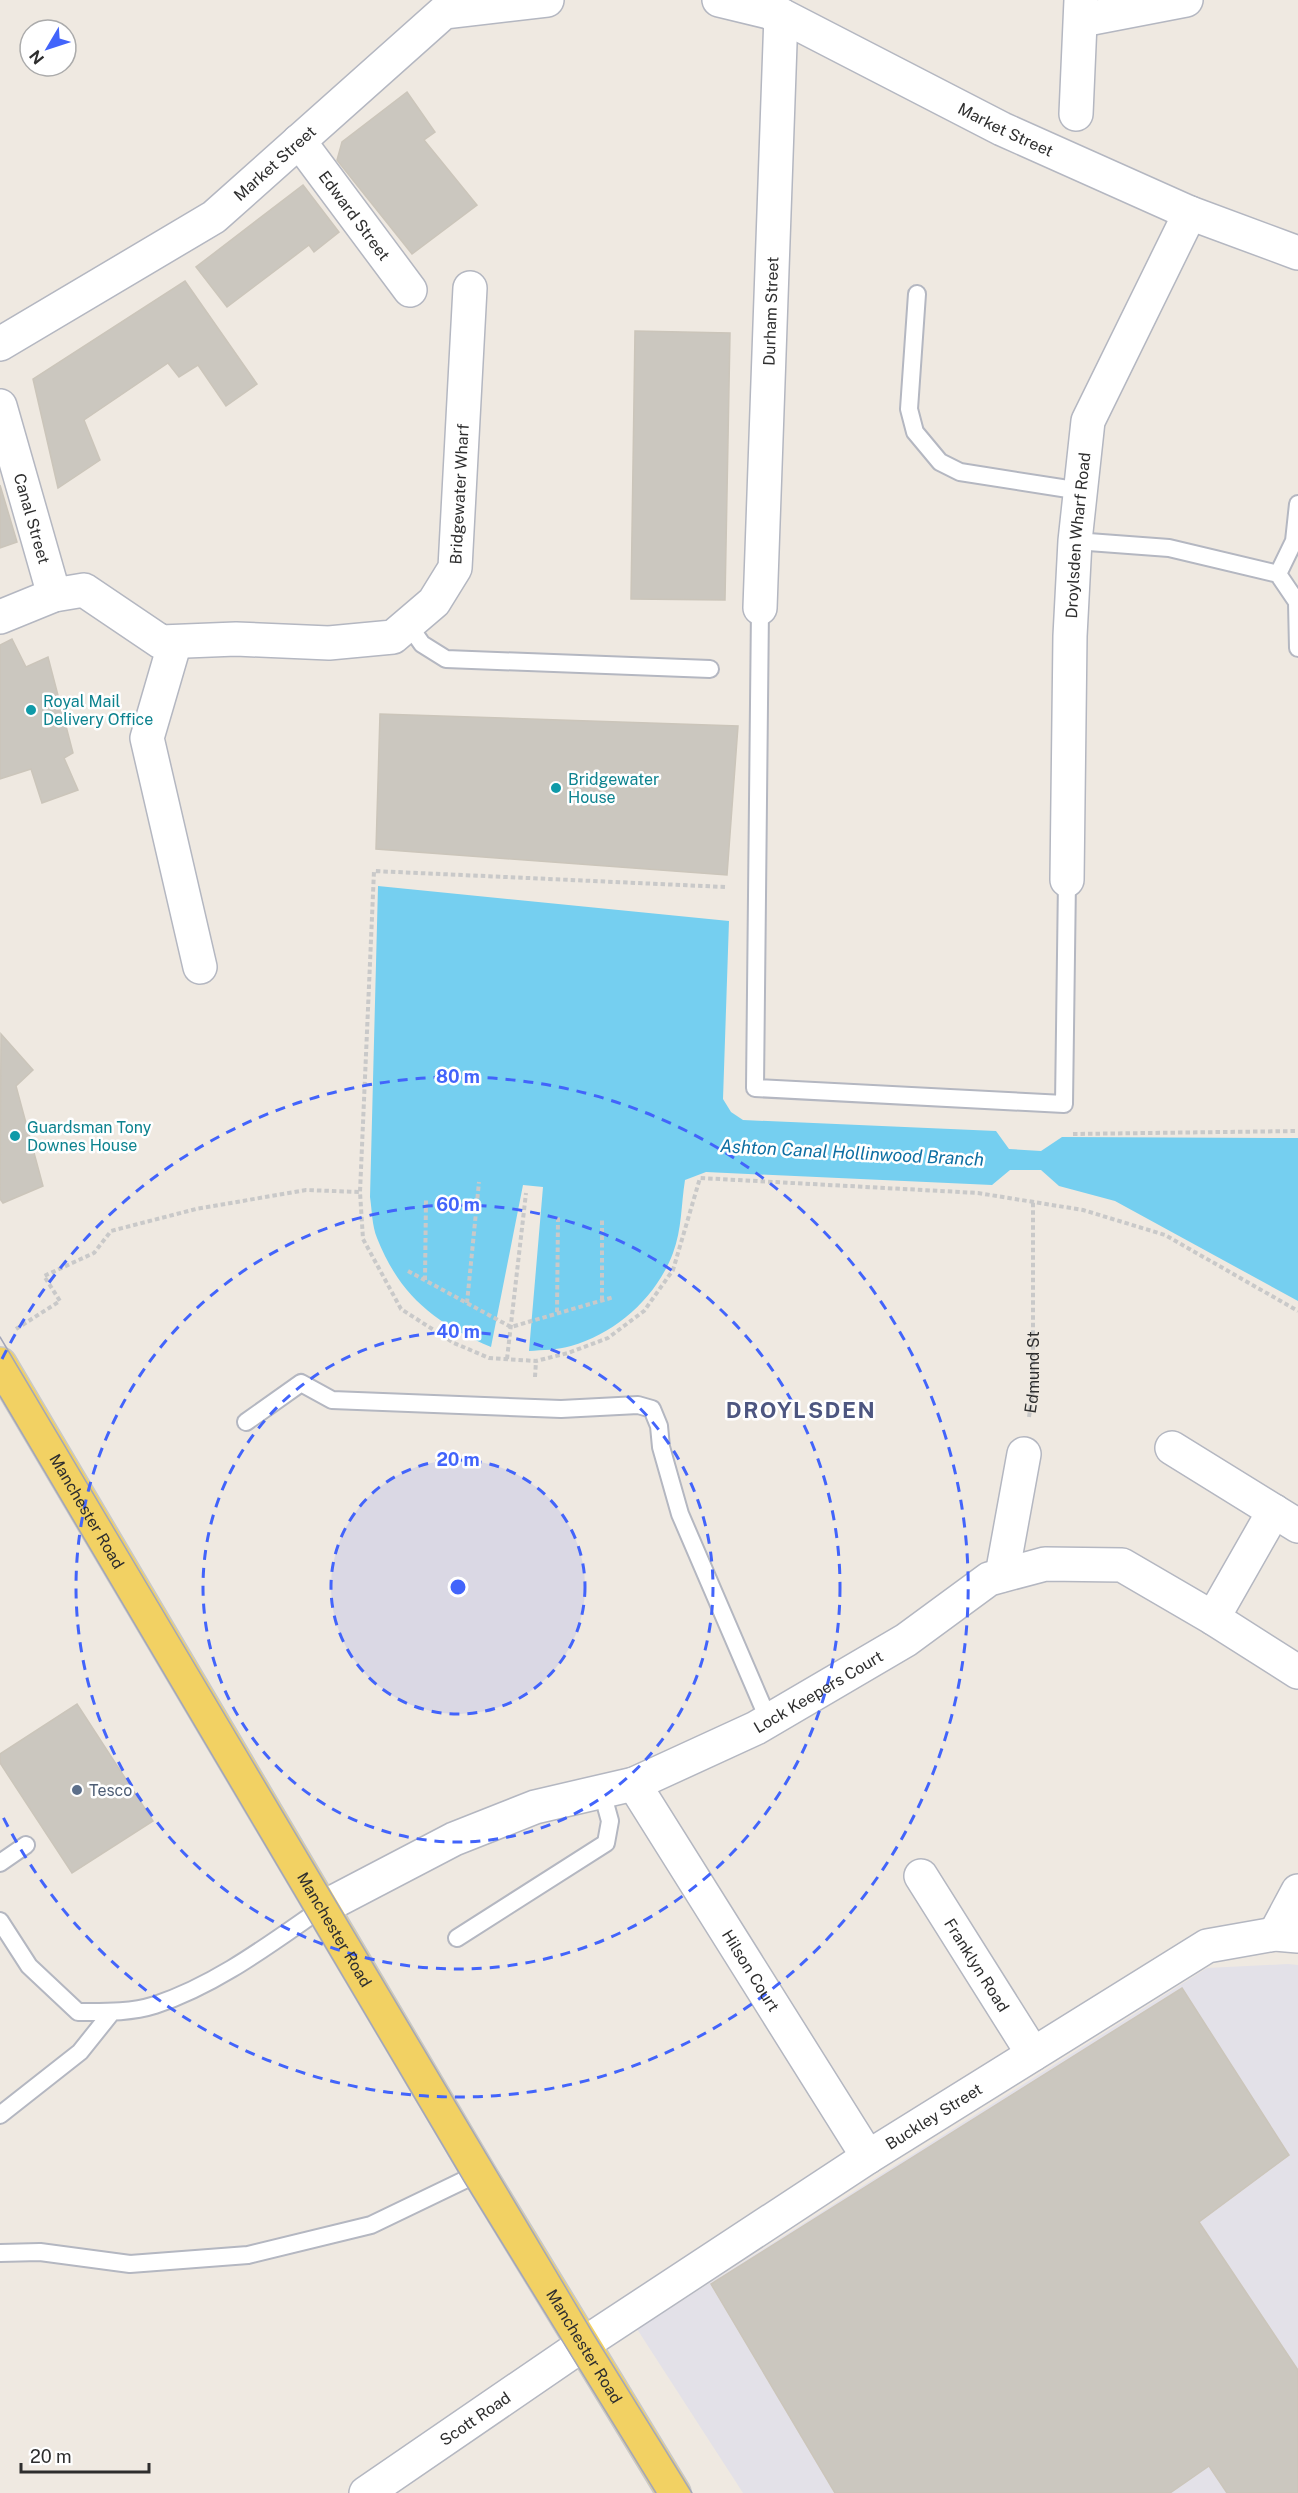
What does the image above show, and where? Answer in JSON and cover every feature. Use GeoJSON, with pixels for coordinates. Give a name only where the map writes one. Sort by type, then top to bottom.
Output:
{"type":"FeatureCollection","features":[{"type":"Feature","properties":{"kind":"main road","name":"Manchester Road"},"geometry":{"type":"LineString","coordinates":[[0,1364],[479,2173],[585,2343],[674,2493]]}},
{"type":"Feature","properties":{"kind":"street","name":"Market Street"},"geometry":{"type":"LineString","coordinates":[[0,344],[214,217],[299,141],[434,6],[547,0]]}},
{"type":"Feature","properties":{"kind":"street","name":"Market Street"},"geometry":{"type":"LineString","coordinates":[[719,0],[781,15],[1002,129],[1190,213],[1298,253]]}},
{"type":"Feature","properties":{"kind":"street"},"geometry":{"type":"LineString","coordinates":[[1076,114],[1081,10],[1185,0]]}},
{"type":"Feature","properties":{"kind":"street","name":"Durham Street"},"geometry":{"type":"LineString","coordinates":[[760,608],[781,15]]}},
{"type":"Feature","properties":{"kind":"street","name":"Edward Street"},"geometry":{"type":"LineString","coordinates":[[299,141],[410,290]]}},
{"type":"Feature","properties":{"kind":"street","name":"Droylsden Wharf Road"},"geometry":{"type":"LineString","coordinates":[[1067,880],[1070,636],[1075,541],[1088,421],[1190,213]]}},
{"type":"Feature","properties":{"kind":"street","name":"Bridgewater Wharf"},"geometry":{"type":"LineString","coordinates":[[0,617],[54,595],[84,590],[161,642],[236,639],[329,643],[393,637],[434,602],[455,568],[470,288]]}},
{"type":"Feature","properties":{"kind":"street","name":"Canal Street"},"geometry":{"type":"LineString","coordinates":[[0,406],[54,595]]}},
{"type":"Feature","properties":{"kind":"street"},"geometry":{"type":"LineString","coordinates":[[176,642],[147,738],[200,967]]}},
{"type":"Feature","properties":{"kind":"street"},"geometry":{"type":"LineString","coordinates":[[1172,1448],[1286,1519],[1213,1618]]}},
{"type":"Feature","properties":{"kind":"street"},"geometry":{"type":"LineString","coordinates":[[1002,1575],[1024,1454]]}},
{"type":"Feature","properties":{"kind":"street","name":"Lock Keepers Court"},"geometry":{"type":"LineString","coordinates":[[322,1908],[454,1839],[535,1808],[634,1784],[769,1720],[906,1640],[988,1579],[1045,1564],[1122,1565],[1213,1618],[1298,1672]]}},
{"type":"Feature","properties":{"kind":"street","name":"Hilson Court"},"geometry":{"type":"LineString","coordinates":[[634,1784],[868,2157]]}},
{"type":"Feature","properties":{"kind":"street","name":"Franklyn Road"},"geometry":{"type":"LineString","coordinates":[[921,1876],[1033,2054]]}},
{"type":"Feature","properties":{"kind":"street"},"geometry":{"type":"LineString","coordinates":[[1287,1935],[1298,1891]]}},
{"type":"Feature","properties":{"kind":"street","name":"Buckley Street"},"geometry":{"type":"LineString","coordinates":[[585,2343],[868,2157],[1207,1946],[1287,1935]]}},
{"type":"Feature","properties":{"kind":"street","name":"Scott Road"},"geometry":{"type":"LineString","coordinates":[[366,2493],[585,2343]]}},
{"type":"Feature","properties":{"kind":"lane"},"geometry":{"type":"LineString","coordinates":[[917,294],[909,409],[915,432],[934,455],[940,462],[960,472],[1081,491]]}},
{"type":"Feature","properties":{"kind":"lane"},"geometry":{"type":"LineString","coordinates":[[1278,574],[1294,541],[1298,504]]}},
{"type":"Feature","properties":{"kind":"lane"},"geometry":{"type":"LineString","coordinates":[[1075,541],[1169,548],[1278,574],[1297,602],[1298,648]]}},
{"type":"Feature","properties":{"kind":"lane"},"geometry":{"type":"LineString","coordinates":[[760,608],[755,1088],[1064,1104],[1067,880]]}},
{"type":"Feature","properties":{"kind":"lane"},"geometry":{"type":"LineString","coordinates":[[408,624],[422,644],[446,659],[710,669]]}},
{"type":"Feature","properties":{"kind":"lane"},"geometry":{"type":"LineString","coordinates":[[246,1422],[301,1383],[333,1400],[561,1409],[638,1405],[652,1409],[659,1426],[661,1447],[680,1514],[769,1720]]}},
{"type":"Feature","properties":{"kind":"lane"},"geometry":{"type":"LineString","coordinates":[[457,1938],[606,1844],[610,1821],[602,1792]]}},
{"type":"Feature","properties":{"kind":"lane"},"geometry":{"type":"LineString","coordinates":[[0,1863],[26,1845]]}},
{"type":"Feature","properties":{"kind":"lane"},"geometry":{"type":"LineString","coordinates":[[0,1921],[29,1966],[78,2012],[112,2013],[154,2005],[207,1982],[322,1908]]}},
{"type":"Feature","properties":{"kind":"lane"},"geometry":{"type":"LineString","coordinates":[[0,2115],[80,2052],[112,2013]]}},
{"type":"Feature","properties":{"kind":"lane"},"geometry":{"type":"LineString","coordinates":[[0,2253],[40,2252],[130,2264],[248,2255],[371,2225],[479,2173]]}},
{"type":"Feature","properties":{"kind":"path"},"geometry":{"type":"LineString","coordinates":[[725,887],[374,872],[360,1192],[363,1239],[401,1309],[454,1343],[489,1359],[536,1361],[568,1353],[608,1338],[644,1311],[673,1270],[700,1178],[978,1193],[1083,1210],[1165,1235],[1298,1311]]}},
{"type":"Feature","properties":{"kind":"path"},"geometry":{"type":"LineString","coordinates":[[467,1303],[479,1182]]}},
{"type":"Feature","properties":{"kind":"path"},"geometry":{"type":"LineString","coordinates":[[10,1333],[60,1300],[44,1276],[94,1253],[111,1231],[196,1209],[306,1190],[360,1192]]}},
{"type":"Feature","properties":{"kind":"path"},"geometry":{"type":"LineString","coordinates":[[507,1359],[526,1193]]}},
{"type":"Feature","properties":{"kind":"path"},"geometry":{"type":"LineString","coordinates":[[425,1280],[426,1198]]}},
{"type":"Feature","properties":{"kind":"path","name":"Edmund St"},"geometry":{"type":"LineString","coordinates":[[1024,1454],[1033,1390],[1034,1202]]}},
{"type":"Feature","properties":{"kind":"path"},"geometry":{"type":"LineString","coordinates":[[557,1312],[558,1217]]}},
{"type":"Feature","properties":{"kind":"path"},"geometry":{"type":"LineString","coordinates":[[602,1219],[602,1300]]}},
{"type":"Feature","properties":{"kind":"path"},"geometry":{"type":"LineString","coordinates":[[408,1271],[512,1327],[614,1297]]}},
{"type":"Feature","properties":{"kind":"shaded area"},"geometry":{"type":"Polygon","coordinates":[[[1298,1965],[1298,2493],[743,2493],[637,2329],[1207,1968],[1298,1965]]]}},
{"type":"Feature","properties":{"kind":"water","name":"Ashton Canal Hollinwood Branch"},"geometry":{"type":"Polygon","coordinates":[[[378,886],[729,921],[723,1099],[731,1112],[743,1120],[996,1131],[1009,1149],[1041,1151],[1062,1137],[1298,1138],[1298,1301],[1115,1201],[1059,1186],[1041,1170],[1010,1170],[992,1185],[706,1172],[685,1180],[680,1226],[673,1253],[666,1269],[645,1299],[619,1323],[604,1332],[571,1346],[545,1350],[529,1351],[543,1187],[523,1185],[491,1347],[471,1338],[436,1317],[408,1292],[386,1258],[374,1228],[370,1197],[378,886]]]}},
{"type":"Feature","properties":{"kind":"building"},"geometry":{"type":"Polygon","coordinates":[[[407,92],[435,132],[424,140],[477,205],[412,254],[337,160],[342,142],[407,92]]]}},
{"type":"Feature","properties":{"kind":"building"},"geometry":{"type":"Polygon","coordinates":[[[303,185],[339,232],[314,252],[309,245],[227,307],[196,267],[303,185]]]}},
{"type":"Feature","properties":{"kind":"building"},"geometry":{"type":"Polygon","coordinates":[[[185,281],[257,384],[226,406],[198,365],[179,377],[168,363],[84,420],[100,460],[58,488],[33,379],[185,281]]]}},
{"type":"Feature","properties":{"kind":"building"},"geometry":{"type":"Polygon","coordinates":[[[635,331],[730,333],[725,600],[631,599],[635,331]]]}},
{"type":"Feature","properties":{"kind":"building"},"geometry":{"type":"Polygon","coordinates":[[[0,485],[17,542],[0,548],[0,485]]]}},
{"type":"Feature","properties":{"kind":"building","name":"Royal Mail Delivery Office"},"geometry":{"type":"Polygon","coordinates":[[[12,639],[26,667],[48,657],[73,753],[64,758],[78,790],[42,803],[31,769],[0,779],[0,645],[12,639]]]}},
{"type":"Feature","properties":{"kind":"building","name":"Bridgewater House"},"geometry":{"type":"Polygon","coordinates":[[[380,714],[738,726],[727,875],[376,849],[380,714]]]}},
{"type":"Feature","properties":{"kind":"building","name":"Guardsman Tony Downes House"},"geometry":{"type":"Polygon","coordinates":[[[1,1034],[33,1070],[16,1086],[43,1186],[3,1203],[0,1199],[1,1034]]]}},
{"type":"Feature","properties":{"kind":"building"},"geometry":{"type":"Polygon","coordinates":[[[77,1704],[153,1821],[72,1873],[0,1763],[0,1754],[77,1704]]]}},
{"type":"Feature","properties":{"kind":"building"},"geometry":{"type":"Polygon","coordinates":[[[1182,1988],[1289,2155],[1199,2222],[1298,2370],[1298,2493],[1227,2493],[1209,2466],[1170,2493],[835,2493],[711,2284],[1182,1988]]]}},
{"type":"Feature","properties":{"kind":"tram line"},"geometry":{"type":"LineString","coordinates":[[0,1337],[594,2335],[692,2493]]}},
{"type":"Feature","properties":{"kind":"tram line"},"geometry":{"type":"LineString","coordinates":[[0,1396],[464,2181],[656,2493]]}},
{"type":"Feature","properties":{"kind":"place","name":"Royal Mail Delivery Office"},"geometry":{"type":"Point","coordinates":[31,710]}},
{"type":"Feature","properties":{"kind":"place","name":"Bridgewater House"},"geometry":{"type":"Point","coordinates":[556,788]}},
{"type":"Feature","properties":{"kind":"place","name":"Guardsman Tony Downes House"},"geometry":{"type":"Point","coordinates":[15,1136]}},
{"type":"Feature","properties":{"kind":"place","name":"Tesco"},"geometry":{"type":"Point","coordinates":[77,1790]}},
{"type":"Feature","properties":{"kind":"district","name":"DROYLSDEN"},"geometry":{"type":"Point","coordinates":[801,1410]}}]}
